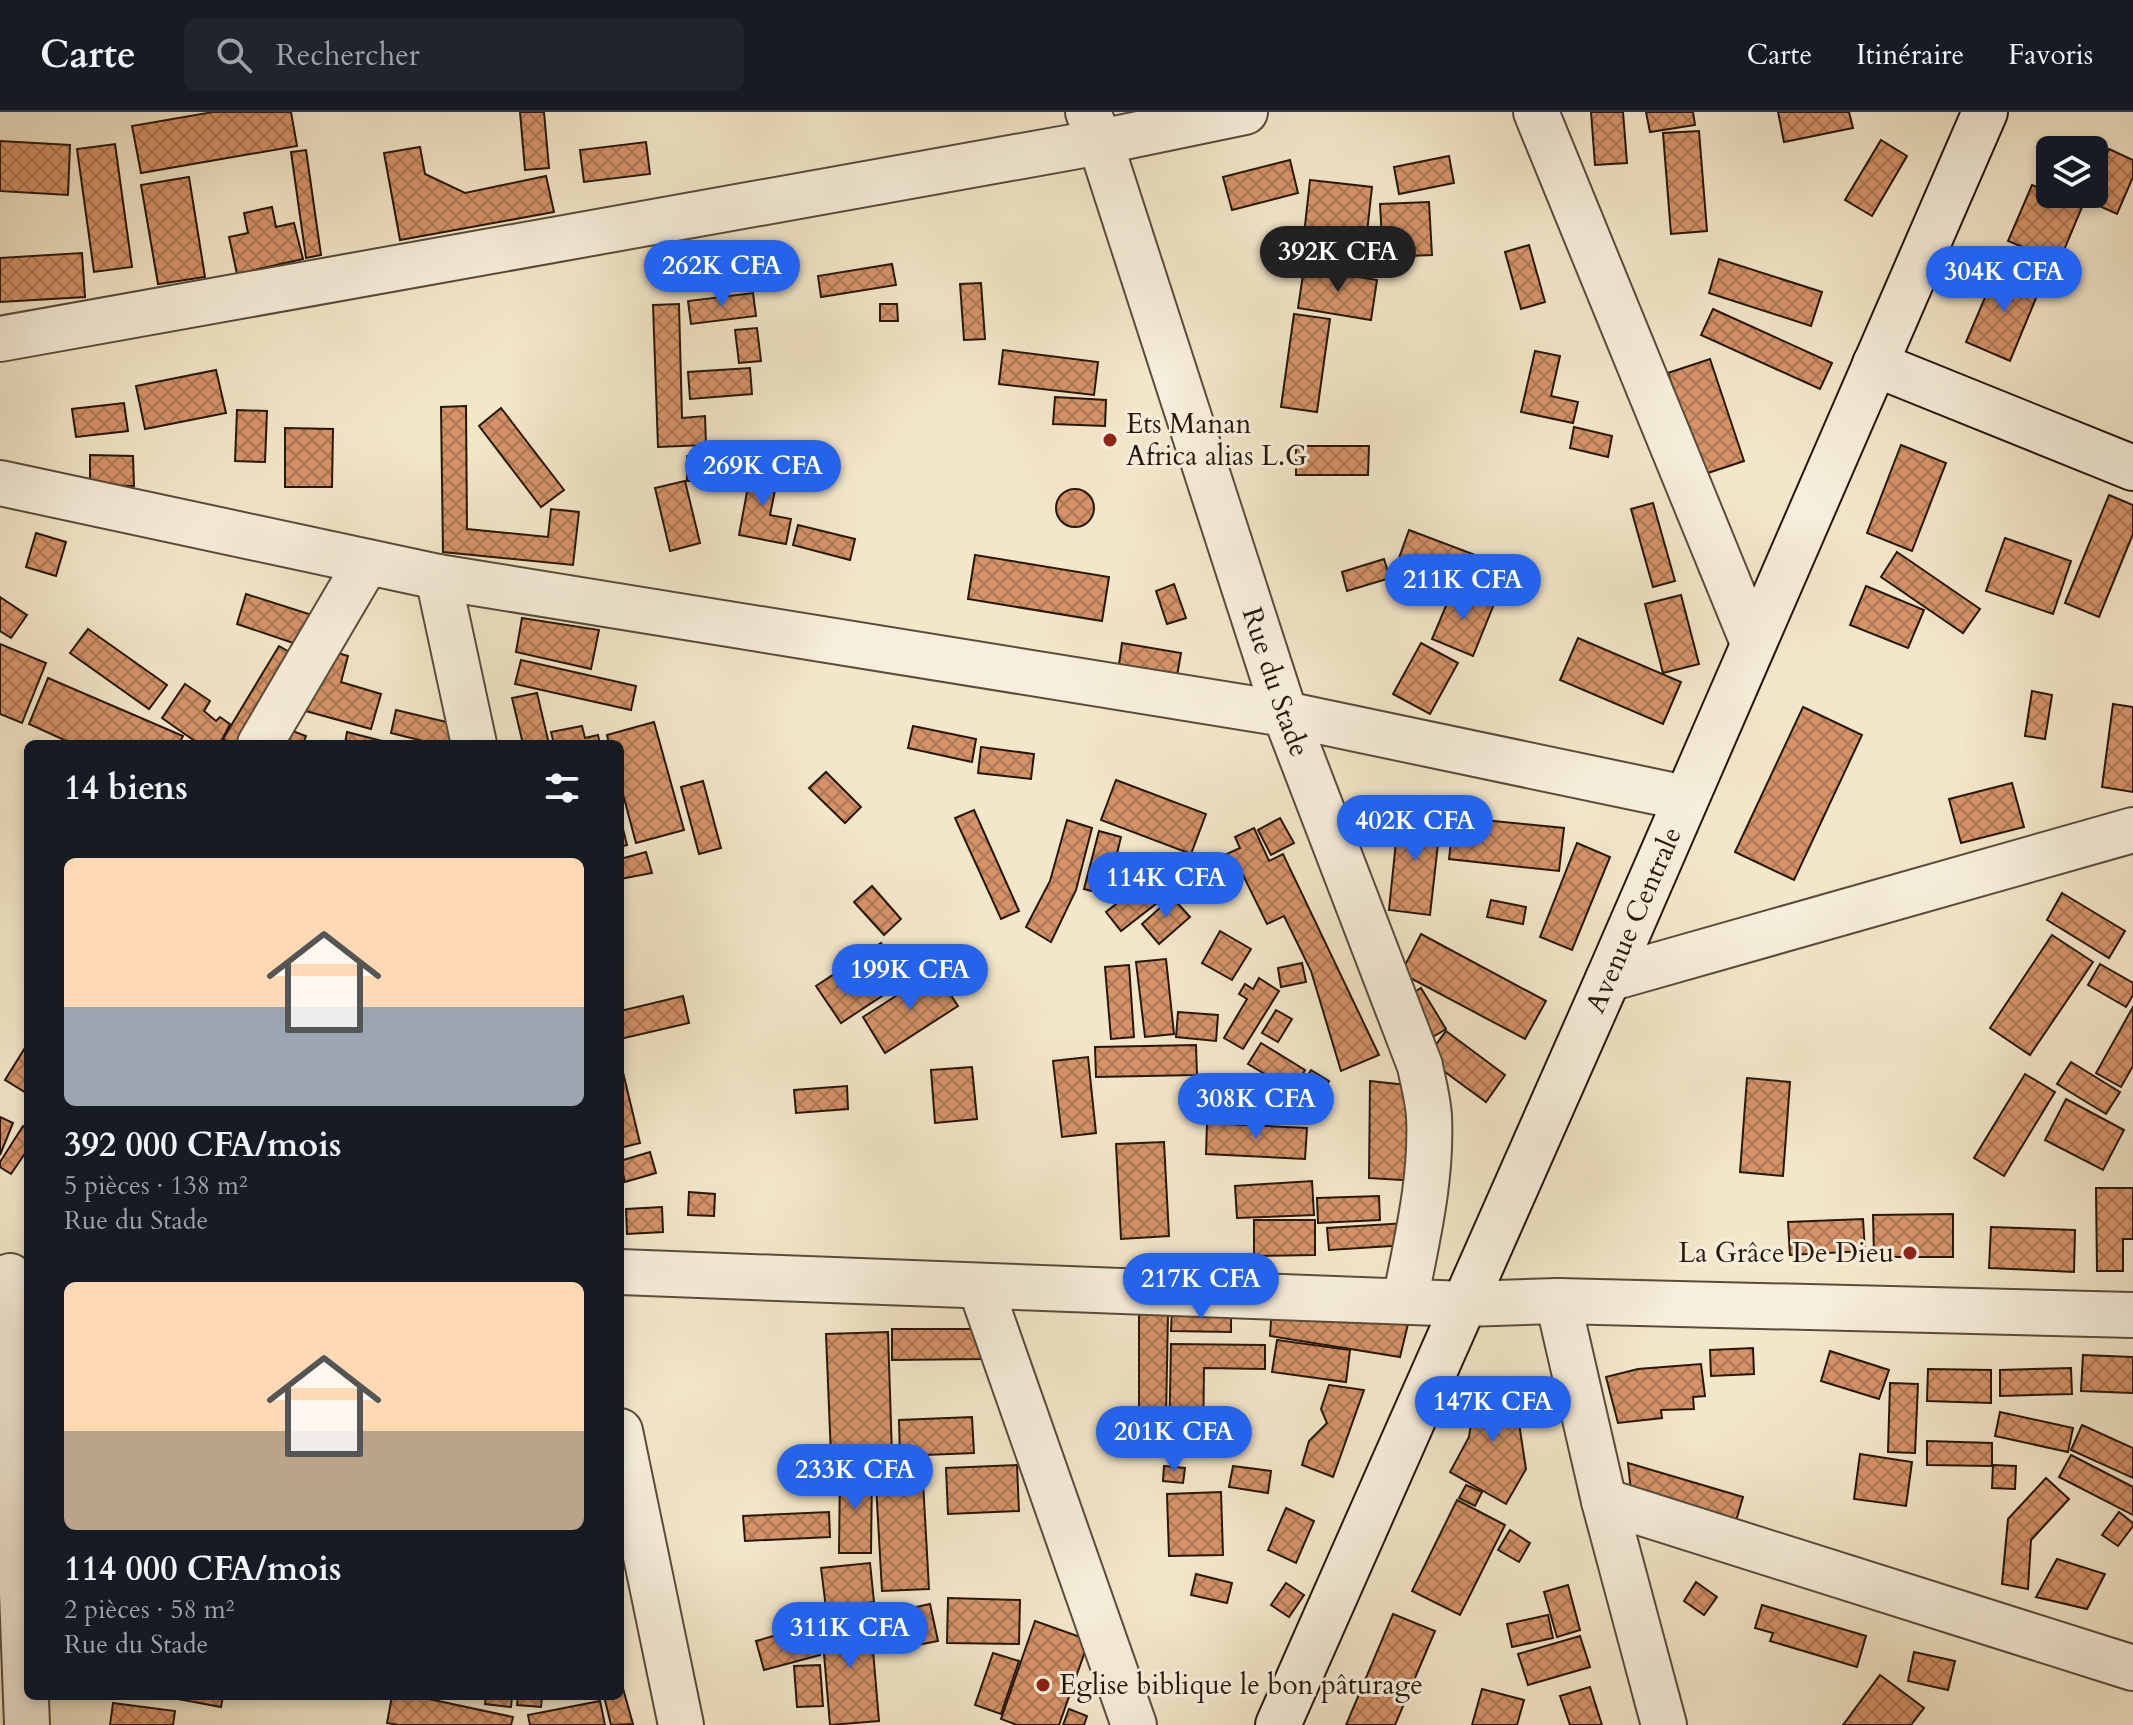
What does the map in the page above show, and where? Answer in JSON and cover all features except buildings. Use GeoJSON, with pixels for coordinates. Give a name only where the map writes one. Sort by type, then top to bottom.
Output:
{"type":"FeatureCollection","features":[{"type":"Feature","properties":{"kind":"street"},"geometry":{"type":"LineString","coordinates":[[0,339],[1094,127],[1245,112]]}},
{"type":"Feature","properties":{"kind":"street"},"geometry":{"type":"LineString","coordinates":[[1536,112],[1753,643]]}},
{"type":"Feature","properties":{"kind":"street","name":"Avenue Centrale"},"geometry":{"type":"LineString","coordinates":[[1278,1725],[1608,979],[1985,112]]}},
{"type":"Feature","properties":{"kind":"street","name":"Rue du Stade"},"geometry":{"type":"LineString","coordinates":[[1094,127],[1285,714],[1420,1066],[1429,1112],[1427,1191],[1405,1301]]}},
{"type":"Feature","properties":{"kind":"street"},"geometry":{"type":"LineString","coordinates":[[1875,364],[2133,468]]}},
{"type":"Feature","properties":{"kind":"street"},"geometry":{"type":"LineString","coordinates":[[0,483],[438,577],[1285,714],[1685,798]]}},
{"type":"Feature","properties":{"kind":"street"},"geometry":{"type":"LineString","coordinates":[[262,740],[367,562]]}},
{"type":"Feature","properties":{"kind":"street"},"geometry":{"type":"LineString","coordinates":[[438,577],[473,740]]}},
{"type":"Feature","properties":{"kind":"street"},"geometry":{"type":"LineString","coordinates":[[1608,979],[2133,830]]}},
{"type":"Feature","properties":{"kind":"street"},"geometry":{"type":"LineString","coordinates":[[624,1272],[1465,1304],[1558,1301],[2133,1315]]}},
{"type":"Feature","properties":{"kind":"street"},"geometry":{"type":"LineString","coordinates":[[13,1276],[24,1629]]}},
{"type":"Feature","properties":{"kind":"street"},"geometry":{"type":"LineString","coordinates":[[980,1286],[1134,1725]]}},
{"type":"Feature","properties":{"kind":"street"},"geometry":{"type":"LineString","coordinates":[[1558,1301],[1604,1501],[1664,1725]]}},
{"type":"Feature","properties":{"kind":"street"},"geometry":{"type":"LineString","coordinates":[[624,1450],[681,1725]]}},
{"type":"Feature","properties":{"kind":"street"},"geometry":{"type":"LineString","coordinates":[[1604,1501],[2133,1668]]}},
{"type":"Feature","properties":{"kind":"street"},"geometry":{"type":"LineString","coordinates":[[26,1700],[27,1725]]}},
{"type":"Feature","properties":{"kind":"place","name":"Ets Manan Africa alias L.G"},"geometry":{"type":"Point","coordinates":[1110,440]}},
{"type":"Feature","properties":{"kind":"place","name":"La Grâce De Dieu"},"geometry":{"type":"Point","coordinates":[1910,1253]}},
{"type":"Feature","properties":{"kind":"place","name":"Eglise biblique le bon pâturage"},"geometry":{"type":"Point","coordinates":[1043,1685]}}]}
